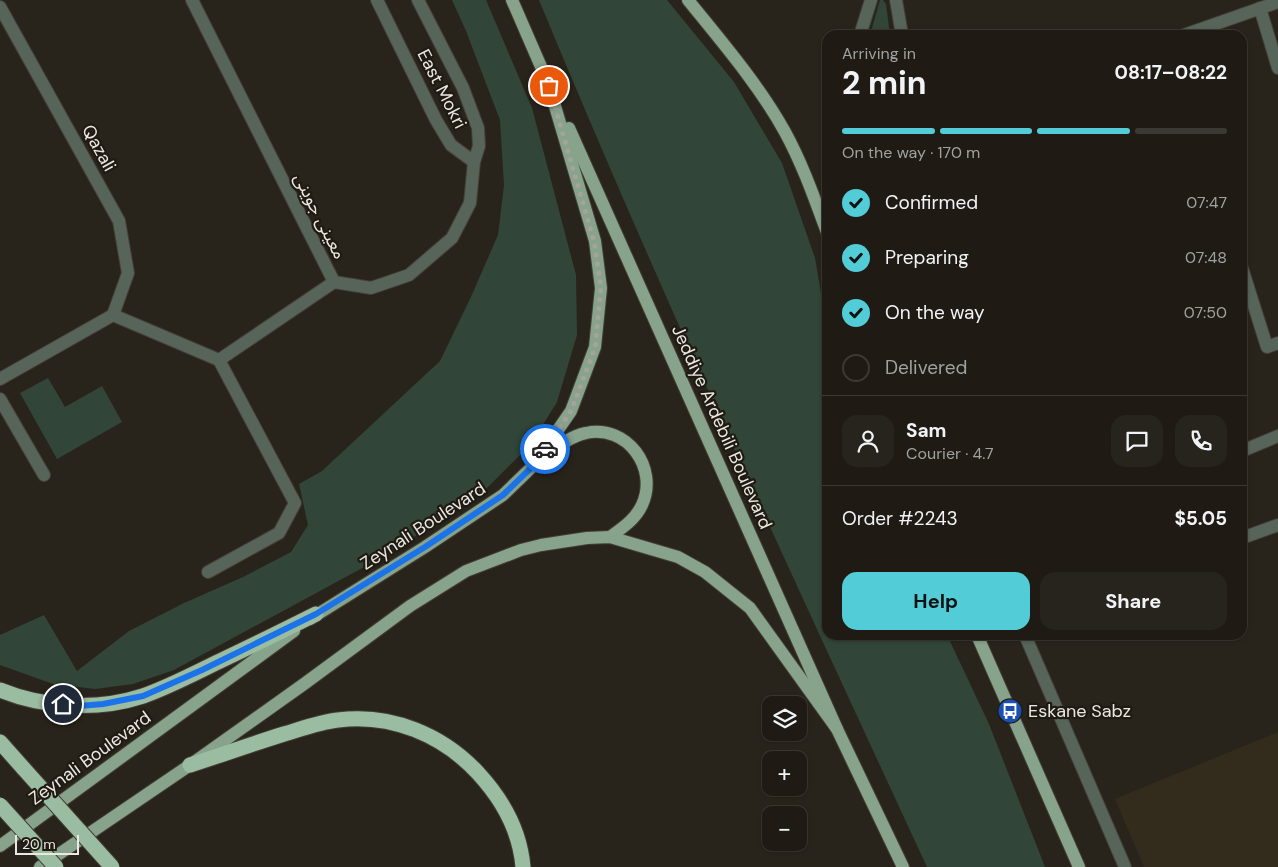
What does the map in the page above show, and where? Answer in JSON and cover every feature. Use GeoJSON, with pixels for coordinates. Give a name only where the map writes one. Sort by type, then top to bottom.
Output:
{"type":"FeatureCollection","features":[{"type":"Feature","properties":{"kind":"highway"},"geometry":{"type":"LineString","coordinates":[[0,690],[20,698],[79,706],[103,704],[143,696],[316,614]]}},
{"type":"Feature","properties":{"kind":"highway"},"geometry":{"type":"LineString","coordinates":[[190,765],[309,726],[339,720],[374,720],[409,727],[443,743],[468,763],[492,788],[510,819],[522,852],[523,867]]}},
{"type":"Feature","properties":{"kind":"highway"},"geometry":{"type":"LineString","coordinates":[[0,742],[112,867]]}},
{"type":"Feature","properties":{"kind":"highway"},"geometry":{"type":"LineString","coordinates":[[0,804],[56,867]]}},
{"type":"Feature","properties":{"kind":"main road","name":"Jeddiye Ardebili Boulevard"},"geometry":{"type":"LineString","coordinates":[[512,0],[837,729],[904,867]]}},
{"type":"Feature","properties":{"kind":"main road"},"geometry":{"type":"LineString","coordinates":[[688,0],[759,92],[785,132],[809,183],[822,219]]}},
{"type":"Feature","properties":{"kind":"main road","name":"Zeynali Boulevard"},"geometry":{"type":"LineString","coordinates":[[0,846],[316,614],[418,552],[503,495],[533,466],[571,411],[595,348],[601,288],[594,241],[549,86]]}},
{"type":"Feature","properties":{"kind":"main road"},"geometry":{"type":"LineString","coordinates":[[533,466],[560,445],[585,433],[606,432],[624,439],[639,454],[646,472],[647,489],[641,506],[629,523],[610,537]]}},
{"type":"Feature","properties":{"kind":"main road"},"geometry":{"type":"LineString","coordinates":[[40,867],[190,765],[410,606],[466,571],[521,550],[541,545],[587,538],[610,537],[678,557],[705,572],[750,608],[837,729]]}},
{"type":"Feature","properties":{"kind":"main road"},"geometry":{"type":"LineString","coordinates":[[979,640],[1079,867]]}},
{"type":"Feature","properties":{"kind":"street","name":"معینی جوینی"},"geometry":{"type":"LineString","coordinates":[[192,0],[334,282],[371,288],[409,276],[452,238],[470,203],[474,162]]}},
{"type":"Feature","properties":{"kind":"street","name":"East Mokri"},"geometry":{"type":"LineString","coordinates":[[377,0],[436,120],[451,145],[474,162],[478,146],[478,128],[463,88],[418,0]]}},
{"type":"Feature","properties":{"kind":"street"},"geometry":{"type":"LineString","coordinates":[[862,30],[871,0]]}},
{"type":"Feature","properties":{"kind":"street"},"geometry":{"type":"LineString","coordinates":[[896,0],[901,30]]}},
{"type":"Feature","properties":{"kind":"street"},"geometry":{"type":"LineString","coordinates":[[1198,30],[1278,2]]}},
{"type":"Feature","properties":{"kind":"street","name":"Qazali"},"geometry":{"type":"LineString","coordinates":[[0,7],[119,221],[128,273],[112,315]]}},
{"type":"Feature","properties":{"kind":"street"},"geometry":{"type":"LineString","coordinates":[[1260,8],[1278,68]]}},
{"type":"Feature","properties":{"kind":"street"},"geometry":{"type":"LineString","coordinates":[[219,360],[334,282]]}},
{"type":"Feature","properties":{"kind":"street"},"geometry":{"type":"LineString","coordinates":[[1247,284],[1267,347],[1278,344]]}},
{"type":"Feature","properties":{"kind":"street"},"geometry":{"type":"LineString","coordinates":[[0,379],[112,315],[219,360],[295,503],[279,533],[208,572]]}},
{"type":"Feature","properties":{"kind":"street"},"geometry":{"type":"LineString","coordinates":[[0,399],[44,475]]}},
{"type":"Feature","properties":{"kind":"street"},"geometry":{"type":"LineString","coordinates":[[1247,449],[1278,436]]}},
{"type":"Feature","properties":{"kind":"street"},"geometry":{"type":"LineString","coordinates":[[1247,536],[1278,525]]}},
{"type":"Feature","properties":{"kind":"street"},"geometry":{"type":"LineString","coordinates":[[1027,640],[1125,867]]}},
{"type":"Feature","properties":{"kind":"shaded area"},"geometry":{"type":"Polygon","coordinates":[[[1278,732],[1278,867],[1144,867],[1115,799],[1278,732]]]}},
{"type":"Feature","properties":{"kind":"green space"},"geometry":{"type":"Polygon","coordinates":[[[452,0],[486,0],[532,108],[576,275],[577,335],[557,402],[531,444],[486,489],[390,553],[174,670],[133,684],[95,689],[53,684],[0,665],[0,635],[44,615],[77,671],[129,631],[291,552],[308,525],[299,484],[322,471],[440,361],[498,235],[504,185],[500,120],[452,0]]]}},
{"type":"Feature","properties":{"kind":"green space"},"geometry":{"type":"Polygon","coordinates":[[[539,0],[667,0],[734,82],[782,163],[815,258],[822,299],[822,639],[680,327],[539,0]]]}},
{"type":"Feature","properties":{"kind":"green space"},"geometry":{"type":"Polygon","coordinates":[[[880,0],[883,0],[886,4],[889,30],[871,30],[880,0]]]}},
{"type":"Feature","properties":{"kind":"green space"},"geometry":{"type":"Polygon","coordinates":[[[48,378],[65,407],[102,386],[122,422],[57,459],[20,393],[48,378]]]}},
{"type":"Feature","properties":{"kind":"green space"},"geometry":{"type":"Polygon","coordinates":[[[822,640],[949,640],[989,724],[1045,867],[927,867],[822,640]]]}},
{"type":"Feature","properties":{"kind":"way so far"},"geometry":{"type":"LineString","coordinates":[[545,449],[571,411],[595,348],[601,288],[594,241],[549,86]]}},
{"type":"Feature","properties":{"kind":"place","name":"Eskane Sabz"},"geometry":{"type":"Point","coordinates":[1010,711]}},
{"type":"Feature","properties":{"kind":"route"},"geometry":{"type":"LineString","coordinates":[[63,704],[79,706],[103,704],[143,696],[202,670],[316,614],[425,547],[503,495],[533,466],[545,449]]}}]}
